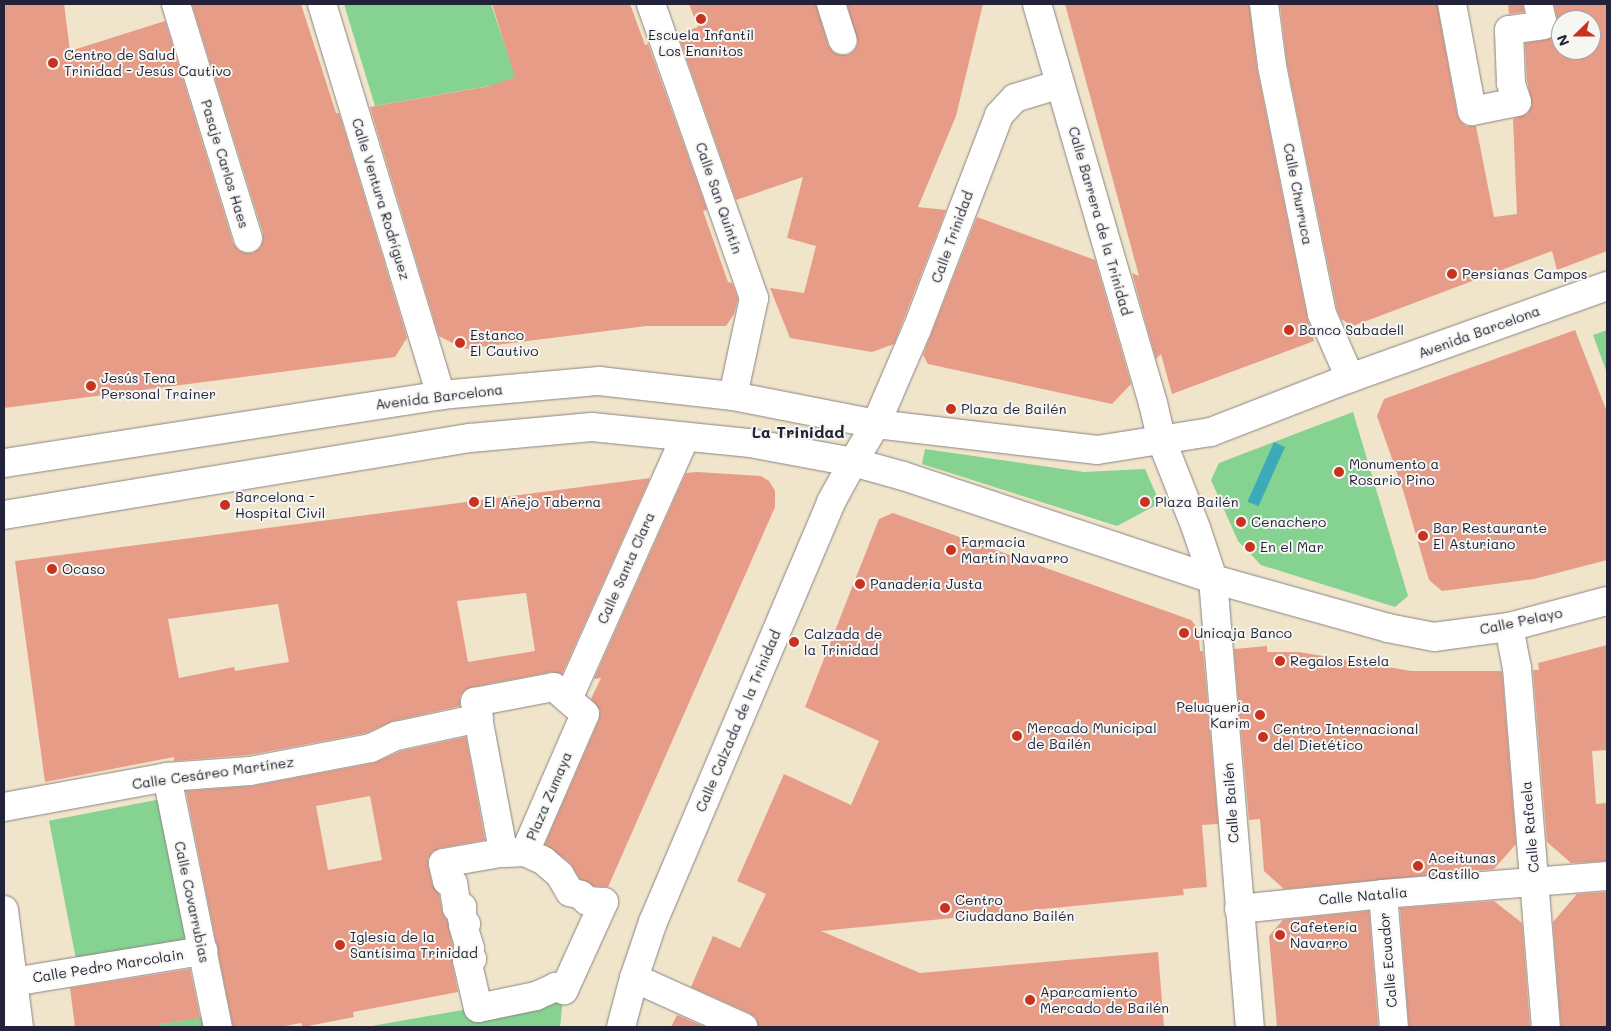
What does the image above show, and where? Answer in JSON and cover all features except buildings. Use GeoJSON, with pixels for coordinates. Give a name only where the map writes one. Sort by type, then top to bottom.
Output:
{"type":"FeatureCollection","features":[{"type":"Feature","properties":{"kind":"street","name":"Pasaje Carlos Haes"},"geometry":{"type":"LineString","coordinates":[[176,4],[248,238]]}},
{"type":"Feature","properties":{"kind":"street","name":"Calle Ventura Rodríguez"},"geometry":{"type":"LineString","coordinates":[[322,4],[441,395]]}},
{"type":"Feature","properties":{"kind":"street","name":"Calle San Quintín"},"geometry":{"type":"LineString","coordinates":[[651,4],[754,298],[733,396]]}},
{"type":"Feature","properties":{"kind":"street"},"geometry":{"type":"LineString","coordinates":[[831,4],[843,40]]}},
{"type":"Feature","properties":{"kind":"street","name":"Calle Barrera de la Trinidad"},"geometry":{"type":"LineString","coordinates":[[1037,4],[1153,403],[1161,439]]}},
{"type":"Feature","properties":{"kind":"street","name":"Calle Churruca"},"geometry":{"type":"LineString","coordinates":[[1264,4],[1272,66],[1322,314],[1350,378]]}},
{"type":"Feature","properties":{"kind":"street"},"geometry":{"type":"LineString","coordinates":[[1452,4],[1472,111],[1517,102],[1511,82],[1509,30],[1543,26],[1538,4]]}},
{"type":"Feature","properties":{"kind":"street","name":"Calle Trinidad"},"geometry":{"type":"LineString","coordinates":[[876,424],[917,330],[999,115],[1015,98],[1060,84]]}},
{"type":"Feature","properties":{"kind":"street","name":"Avenida Barcelona"},"geometry":{"type":"LineString","coordinates":[[1350,378],[1607,286]]}},
{"type":"Feature","properties":{"kind":"street"},"geometry":{"type":"LineString","coordinates":[[876,424],[1097,450],[1211,432],[1350,378]]}},
{"type":"Feature","properties":{"kind":"street","name":"Avenida Barcelona"},"geometry":{"type":"LineString","coordinates":[[4,463],[441,395],[599,381],[733,396],[876,424]]}},
{"type":"Feature","properties":{"kind":"street","name":"Calle Calzada de la Trinidad"},"geometry":{"type":"LineString","coordinates":[[621,1027],[634,978],[653,922],[831,502],[876,424]]}},
{"type":"Feature","properties":{"kind":"street"},"geometry":{"type":"LineString","coordinates":[[4,515],[470,438],[592,427],[750,443],[853,462],[903,476],[1213,579]]}},
{"type":"Feature","properties":{"kind":"street","name":"Calle Santa Clara"},"geometry":{"type":"LineString","coordinates":[[568,699],[685,437]]}},
{"type":"Feature","properties":{"kind":"street"},"geometry":{"type":"LineString","coordinates":[[1161,439],[1196,528],[1213,579]]}},
{"type":"Feature","properties":{"kind":"street","name":"Calle Pelayo"},"geometry":{"type":"LineString","coordinates":[[1213,579],[1388,628],[1434,637],[1509,627],[1607,601]]}},
{"type":"Feature","properties":{"kind":"street","name":"Calle Bailén"},"geometry":{"type":"LineString","coordinates":[[1213,579],[1250,1027]]}},
{"type":"Feature","properties":{"kind":"street","name":"Calle Rafaela"},"geometry":{"type":"LineString","coordinates":[[1509,627],[1517,668],[1546,1027]]}},
{"type":"Feature","properties":{"kind":"street","name":"Plaza Zumaya"},"geometry":{"type":"LineString","coordinates":[[554,687],[568,699],[585,714],[513,853],[503,850],[475,702],[554,687]]}},
{"type":"Feature","properties":{"kind":"street","name":"Calle Cesáreo Martínez"},"geometry":{"type":"LineString","coordinates":[[4,807],[167,777],[250,771],[371,748],[396,736],[479,718]]}},
{"type":"Feature","properties":{"kind":"street","name":"Calle Covarrubias"},"geometry":{"type":"LineString","coordinates":[[167,777],[218,1027]]}},
{"type":"Feature","properties":{"kind":"street"},"geometry":{"type":"LineString","coordinates":[[513,853],[544,862],[560,875],[570,892],[581,895],[587,901],[604,902],[564,990],[556,987],[536,996],[478,1008],[467,960],[472,959],[469,954],[468,949],[470,948],[463,924],[466,924],[462,918],[462,907],[457,908],[452,883],[447,881],[443,863],[513,853]]}},
{"type":"Feature","properties":{"kind":"street","name":"Calle Natalia"},"geometry":{"type":"LineString","coordinates":[[1239,909],[1383,894],[1607,876]]}},
{"type":"Feature","properties":{"kind":"street","name":"Calle Ecuador"},"geometry":{"type":"LineString","coordinates":[[1383,894],[1394,1027]]}},
{"type":"Feature","properties":{"kind":"street"},"geometry":{"type":"LineString","coordinates":[[4,910],[19,1027]]}},
{"type":"Feature","properties":{"kind":"street","name":"Calle Pedro Marcolain"},"geometry":{"type":"LineString","coordinates":[[13,982],[203,951]]}},
{"type":"Feature","properties":{"kind":"street"},"geometry":{"type":"LineString","coordinates":[[634,978],[743,1027]]}},
{"type":"Feature","properties":{"kind":"green space"},"geometry":{"type":"Polygon","coordinates":[[[344,4],[491,4],[517,81],[375,106],[344,4]]]}},
{"type":"Feature","properties":{"kind":"green space"},"geometry":{"type":"Polygon","coordinates":[[[1607,330],[1607,373],[1593,335],[1607,330]]]}},
{"type":"Feature","properties":{"kind":"green space"},"geometry":{"type":"Polygon","coordinates":[[[1353,412],[1408,596],[1395,607],[1261,565],[1238,541],[1211,480],[1219,463],[1353,412]]]}},
{"type":"Feature","properties":{"kind":"green space"},"geometry":{"type":"Polygon","coordinates":[[[925,449],[1084,472],[1145,469],[1160,503],[1117,526],[922,464],[925,449]]]}},
{"type":"Feature","properties":{"kind":"green space"},"geometry":{"type":"Polygon","coordinates":[[[161,799],[189,943],[77,965],[49,821],[161,799]]]}},
{"type":"Feature","properties":{"kind":"green space"},"geometry":{"type":"Polygon","coordinates":[[[564,990],[560,1027],[366,1027],[525,999],[564,990]]]}},
{"type":"Feature","properties":{"kind":"green space"},"geometry":{"type":"Polygon","coordinates":[[[204,1017],[206,1027],[161,1027],[160,1024],[204,1017]]]}},
{"type":"Feature","properties":{"kind":"water"},"geometry":{"type":"Polygon","coordinates":[[[1274,442],[1285,447],[1259,506],[1248,501],[1274,442]]]}},
{"type":"Feature","properties":{"kind":"place","name":"Escuela Infantil Los Enanitos"},"geometry":{"type":"Point","coordinates":[701,19]}},
{"type":"Feature","properties":{"kind":"place","name":"Centro de Salud Trinidad - Jesús Cautivo"},"geometry":{"type":"Point","coordinates":[53,63]}},
{"type":"Feature","properties":{"kind":"place","name":"Persianas Campos"},"geometry":{"type":"Point","coordinates":[1452,274]}},
{"type":"Feature","properties":{"kind":"place","name":"Banco Sabadell"},"geometry":{"type":"Point","coordinates":[1289,330]}},
{"type":"Feature","properties":{"kind":"place","name":"Estanco El Cautivo"},"geometry":{"type":"Point","coordinates":[460,343]}},
{"type":"Feature","properties":{"kind":"place","name":"Jesús Tena Personal Trainer"},"geometry":{"type":"Point","coordinates":[91,386]}},
{"type":"Feature","properties":{"kind":"place","name":"Plaza de Bailén"},"geometry":{"type":"Point","coordinates":[951,409]}},
{"type":"Feature","properties":{"kind":"place","name":"Monumento a Rosario Pino"},"geometry":{"type":"Point","coordinates":[1339,472]}},
{"type":"Feature","properties":{"kind":"place","name":"El Añejo Taberna"},"geometry":{"type":"Point","coordinates":[474,502]}},
{"type":"Feature","properties":{"kind":"place","name":"Plaza Bailén"},"geometry":{"type":"Point","coordinates":[1145,502]}},
{"type":"Feature","properties":{"kind":"place","name":"Barcelona - Hospital Civil"},"geometry":{"type":"Point","coordinates":[225,505]}},
{"type":"Feature","properties":{"kind":"place","name":"Cenachero"},"geometry":{"type":"Point","coordinates":[1241,522]}},
{"type":"Feature","properties":{"kind":"place","name":"Bar Restaurante El Asturiano"},"geometry":{"type":"Point","coordinates":[1423,536]}},
{"type":"Feature","properties":{"kind":"place","name":"En el Mar"},"geometry":{"type":"Point","coordinates":[1250,547]}},
{"type":"Feature","properties":{"kind":"place","name":"Farmacia Martín Navarro"},"geometry":{"type":"Point","coordinates":[951,550]}},
{"type":"Feature","properties":{"kind":"place","name":"Ocaso"},"geometry":{"type":"Point","coordinates":[52,569]}},
{"type":"Feature","properties":{"kind":"place","name":"Panaderia Justa"},"geometry":{"type":"Point","coordinates":[860,584]}},
{"type":"Feature","properties":{"kind":"place","name":"Unicaja Banco"},"geometry":{"type":"Point","coordinates":[1184,633]}},
{"type":"Feature","properties":{"kind":"place","name":"Calzada de la Trinidad"},"geometry":{"type":"Point","coordinates":[794,642]}},
{"type":"Feature","properties":{"kind":"place","name":"Regalos Estela"},"geometry":{"type":"Point","coordinates":[1280,661]}},
{"type":"Feature","properties":{"kind":"place","name":"Peluquería Karim"},"geometry":{"type":"Point","coordinates":[1260,715]}},
{"type":"Feature","properties":{"kind":"place","name":"Mercado Municipal de Bailén"},"geometry":{"type":"Point","coordinates":[1017,736]}},
{"type":"Feature","properties":{"kind":"place","name":"Centro Internacional del Dietético"},"geometry":{"type":"Point","coordinates":[1263,737]}},
{"type":"Feature","properties":{"kind":"place","name":"Aceitunas Castillo"},"geometry":{"type":"Point","coordinates":[1418,866]}},
{"type":"Feature","properties":{"kind":"place","name":"Centro Ciudadano Bailén"},"geometry":{"type":"Point","coordinates":[945,908]}},
{"type":"Feature","properties":{"kind":"place","name":"Cafetería Navarro"},"geometry":{"type":"Point","coordinates":[1280,935]}},
{"type":"Feature","properties":{"kind":"place","name":"Iglesia de la Santísima Trinidad"},"geometry":{"type":"Point","coordinates":[340,945]}},
{"type":"Feature","properties":{"kind":"place","name":"Aparcamiento Mercado de Bailén"},"geometry":{"type":"Point","coordinates":[1030,1000]}},
{"type":"Feature","properties":{"kind":"district","name":"La Trinidad"},"geometry":{"type":"Point","coordinates":[798,432]}}]}
